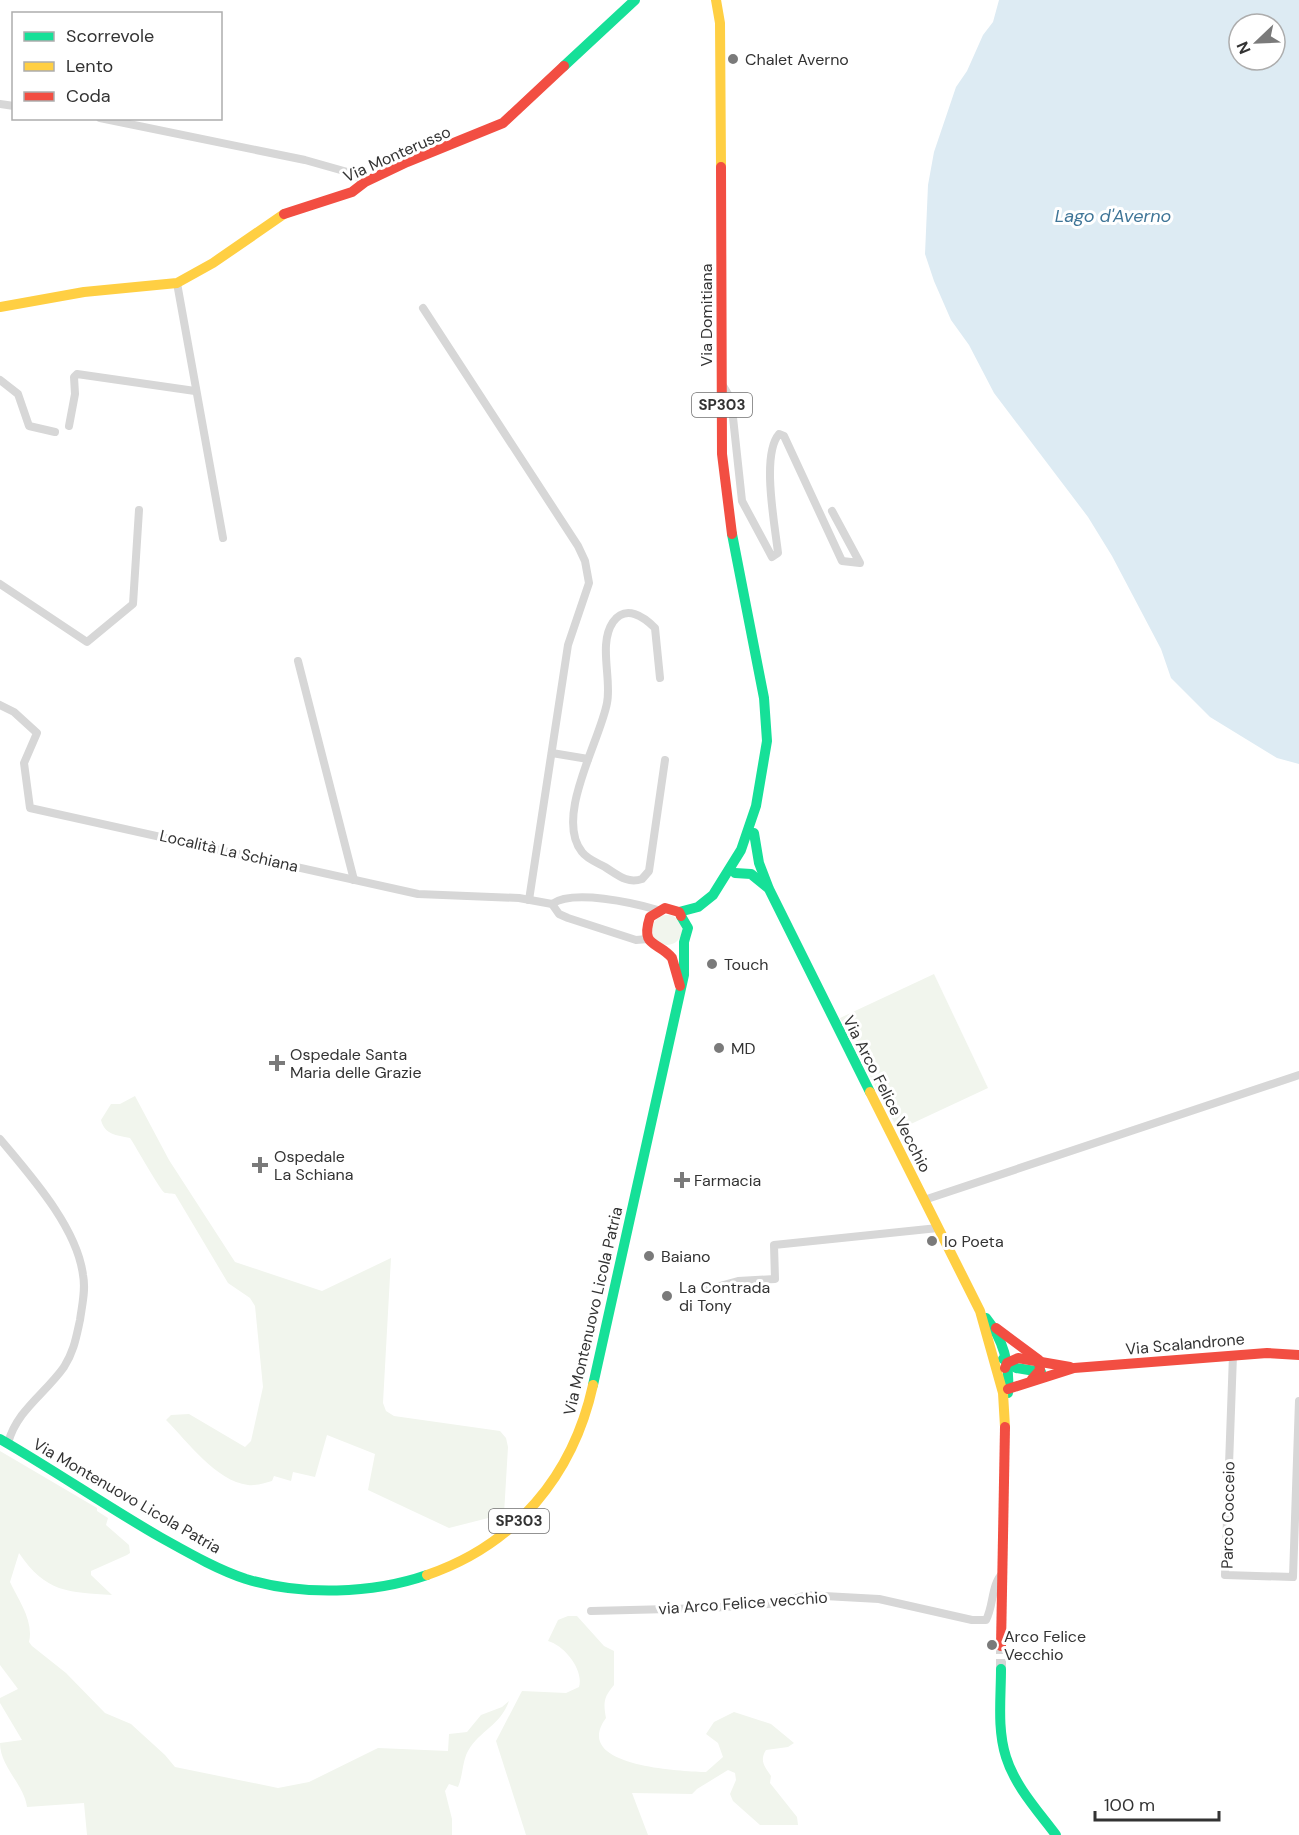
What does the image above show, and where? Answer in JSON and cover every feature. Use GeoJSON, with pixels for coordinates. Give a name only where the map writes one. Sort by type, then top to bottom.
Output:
{"type":"FeatureCollection","features":[{"type":"Feature","properties":{"kind":"street","name":"Via Monterusso"},"geometry":{"type":"LineString","coordinates":[[0,307],[84,292],[156,287],[177,283],[213,263],[286,213],[352,192],[365,182],[503,123],[635,0]]}},
{"type":"Feature","properties":{"kind":"street","name":"Via Domitiana"},"geometry":{"type":"LineString","coordinates":[[688,928],[721,893],[735,873],[756,806],[764,766],[767,719],[726,504],[722,454],[720,23],[716,0]]}},
{"type":"Feature","properties":{"kind":"street"},"geometry":{"type":"LineString","coordinates":[[110,120],[305,160],[351,173],[365,182]]}},
{"type":"Feature","properties":{"kind":"street"},"geometry":{"type":"LineString","coordinates":[[177,283],[223,538]]}},
{"type":"Feature","properties":{"kind":"street"},"geometry":{"type":"LineString","coordinates":[[423,308],[578,546],[585,561],[588,583],[568,645],[529,900]]}},
{"type":"Feature","properties":{"kind":"street"},"geometry":{"type":"LineString","coordinates":[[69,426],[76,374],[195,391]]}},
{"type":"Feature","properties":{"kind":"street"},"geometry":{"type":"LineString","coordinates":[[0,380],[18,394],[29,426],[55,432]]}},
{"type":"Feature","properties":{"kind":"street"},"geometry":{"type":"LineString","coordinates":[[722,382],[731,399],[742,501],[772,557],[778,553],[770,489],[772,442],[778,434],[784,436],[842,561],[860,563],[832,511]]}},
{"type":"Feature","properties":{"kind":"street"},"geometry":{"type":"LineString","coordinates":[[0,584],[87,642],[133,604],[140,510]]}},
{"type":"Feature","properties":{"kind":"street"},"geometry":{"type":"LineString","coordinates":[[660,678],[655,628],[642,615],[629,613],[620,616],[613,622],[609,633],[607,703],[575,806],[575,839],[583,853],[627,881],[634,882],[642,879],[649,871],[665,760]]}},
{"type":"Feature","properties":{"kind":"street"},"geometry":{"type":"LineString","coordinates":[[298,661],[354,880]]}},
{"type":"Feature","properties":{"kind":"street","name":"Località La Schiana"},"geometry":{"type":"LineString","coordinates":[[0,705],[14,712],[37,733],[24,763],[30,808],[354,880],[440,896],[529,900],[552,904],[561,898],[578,898],[637,903],[658,910]]}},
{"type":"Feature","properties":{"kind":"street"},"geometry":{"type":"LineString","coordinates":[[552,753],[588,759]]}},
{"type":"Feature","properties":{"kind":"street","name":"Via Domitiana"},"geometry":{"type":"LineString","coordinates":[[679,912],[691,910],[706,902],[719,887],[754,833],[756,806]]}},
{"type":"Feature","properties":{"kind":"street","name":"Via Arco Felice Vecchio"},"geometry":{"type":"LineString","coordinates":[[754,833],[759,863],[770,889],[980,1311]]}},
{"type":"Feature","properties":{"kind":"street"},"geometry":{"type":"LineString","coordinates":[[741,854],[749,855],[759,863]]}},
{"type":"Feature","properties":{"kind":"street"},"geometry":{"type":"LineString","coordinates":[[735,873],[751,874],[770,889]]}},
{"type":"Feature","properties":{"kind":"street","name":"Località La Schiana"},"geometry":{"type":"LineString","coordinates":[[552,904],[559,914],[568,918],[636,940],[648,939]]}},
{"type":"Feature","properties":{"kind":"street"},"geometry":{"type":"LineString","coordinates":[[684,942],[676,949],[666,951],[655,947],[648,939],[646,928],[650,917],[658,910],[665,908],[679,912],[688,928]]}},
{"type":"Feature","properties":{"kind":"street","name":"Via Montenuovo Licola Patria"},"geometry":{"type":"LineString","coordinates":[[4,1441],[136,1522],[238,1577],[332,1591],[386,1588],[448,1568],[490,1544],[522,1518],[555,1480],[574,1446],[587,1409],[684,975],[684,942],[688,928]]}},
{"type":"Feature","properties":{"kind":"street","name":"Via Montenuovo Licola Patria"},"geometry":{"type":"LineString","coordinates":[[666,951],[675,963],[680,986]]}},
{"type":"Feature","properties":{"kind":"street"},"geometry":{"type":"LineString","coordinates":[[924,1200],[1299,1075]]}},
{"type":"Feature","properties":{"kind":"street"},"geometry":{"type":"LineString","coordinates":[[0,1139],[60,1218],[78,1255],[84,1283],[74,1352],[46,1390],[21,1413],[4,1441]]}},
{"type":"Feature","properties":{"kind":"street"},"geometry":{"type":"LineString","coordinates":[[709,1289],[738,1281],[774,1280],[774,1245],[938,1228]]}},
{"type":"Feature","properties":{"kind":"street"},"geometry":{"type":"LineString","coordinates":[[980,1311],[1002,1334],[1039,1360],[1041,1366],[1029,1380]]}},
{"type":"Feature","properties":{"kind":"street"},"geometry":{"type":"LineString","coordinates":[[980,1311],[1001,1376],[1005,1405],[1001,1646]]}},
{"type":"Feature","properties":{"kind":"street"},"geometry":{"type":"LineString","coordinates":[[990,1322],[1007,1363],[1008,1389],[1005,1405]]}},
{"type":"Feature","properties":{"kind":"street"},"geometry":{"type":"LineString","coordinates":[[991,1341],[1007,1363],[1016,1368],[1056,1372]]}},
{"type":"Feature","properties":{"kind":"street","name":"Via Scalandrone"},"geometry":{"type":"LineString","coordinates":[[1074,1368],[1267,1353],[1299,1355]]}},
{"type":"Feature","properties":{"kind":"street","name":"Parco Cocceio"},"geometry":{"type":"LineString","coordinates":[[1233,1355],[1225,1575],[1293,1577],[1299,1401]]}},
{"type":"Feature","properties":{"kind":"street"},"geometry":{"type":"LineString","coordinates":[[1001,1376],[1007,1363],[1017,1358],[1039,1360],[1074,1368]]}},
{"type":"Feature","properties":{"kind":"street"},"geometry":{"type":"LineString","coordinates":[[1008,1389],[1029,1380],[1074,1368]]}},
{"type":"Feature","properties":{"kind":"street","name":"via Arco Felice vecchio"},"geometry":{"type":"LineString","coordinates":[[591,1611],[709,1608],[782,1603],[806,1595],[879,1599],[972,1620],[986,1620],[993,1608],[996,1579],[1003,1573]]}},
{"type":"Feature","properties":{"kind":"street"},"geometry":{"type":"LineString","coordinates":[[1001,1669],[1001,1723],[1007,1758],[1022,1786],[1056,1835]]}},
{"type":"Feature","properties":{"kind":"shaded area"},"geometry":{"type":"Polygon","coordinates":[[[667,915],[673,916],[681,924],[681,936],[673,944],[667,945],[661,944],[653,936],[652,930],[653,924],[661,916],[667,915]]]}},
{"type":"Feature","properties":{"kind":"shaded area"},"geometry":{"type":"Polygon","coordinates":[[[934,974],[988,1088],[898,1130],[840,1018],[934,974]]]}},
{"type":"Feature","properties":{"kind":"shaded area"},"geometry":{"type":"Polygon","coordinates":[[[135,1096],[169,1160],[235,1262],[322,1291],[391,1258],[383,1403],[386,1411],[394,1416],[500,1431],[506,1438],[508,1447],[504,1514],[449,1528],[368,1490],[375,1454],[327,1435],[315,1477],[293,1472],[291,1481],[274,1476],[272,1481],[257,1485],[236,1482],[203,1459],[166,1420],[171,1415],[189,1414],[245,1447],[251,1441],[263,1387],[255,1306],[250,1298],[228,1283],[175,1194],[163,1191],[130,1138],[112,1134],[103,1125],[101,1120],[111,1104],[120,1104],[135,1096]]]}},
{"type":"Feature","properties":{"kind":"shaded area"},"geometry":{"type":"Polygon","coordinates":[[[0,1451],[97,1508],[97,1511],[108,1518],[106,1525],[129,1545],[130,1553],[91,1571],[91,1575],[112,1595],[83,1593],[59,1588],[39,1576],[19,1553],[10,1582],[28,1619],[29,1642],[32,1646],[66,1673],[105,1713],[131,1724],[175,1767],[278,1788],[309,1782],[378,1748],[448,1751],[449,1734],[467,1732],[481,1715],[502,1707],[509,1701],[500,1716],[468,1751],[458,1787],[449,1784],[445,1791],[452,1819],[452,1835],[87,1835],[84,1803],[27,1807],[22,1791],[4,1760],[0,1743],[22,1740],[0,1703],[0,1698],[18,1689],[0,1665],[0,1451]]]}},
{"type":"Feature","properties":{"kind":"shaded area"},"geometry":{"type":"Polygon","coordinates":[[[568,1616],[577,1616],[604,1646],[614,1651],[614,1685],[605,1700],[606,1718],[599,1734],[603,1747],[615,1756],[634,1763],[675,1770],[706,1772],[723,1757],[718,1743],[706,1734],[714,1722],[734,1712],[771,1724],[794,1743],[788,1747],[766,1750],[763,1757],[771,1776],[770,1783],[797,1817],[798,1825],[760,1825],[733,1801],[730,1794],[736,1780],[735,1773],[728,1770],[692,1794],[632,1793],[648,1835],[526,1835],[496,1741],[522,1691],[566,1693],[579,1687],[579,1673],[572,1660],[561,1648],[548,1641],[558,1620],[568,1616]]]}},
{"type":"Feature","properties":{"kind":"water","name":"Lago d'Averno"},"geometry":{"type":"Polygon","coordinates":[[[999,0],[1299,0],[1299,764],[1277,758],[1210,717],[1171,678],[1161,649],[1112,556],[1088,517],[994,393],[969,345],[951,320],[934,281],[925,254],[928,185],[934,152],[956,87],[967,71],[983,35],[993,22],[999,0]]]}},
{"type":"Feature","properties":{"kind":"tunnel"},"geometry":{"type":"LineString","coordinates":[[1001,1646],[1001,1669]]}},
{"type":"Feature","properties":{"kind":"traffic: fast"},"geometry":{"type":"LineString","coordinates":[[564,66],[635,0]]}},
{"type":"Feature","properties":{"kind":"traffic: fast"},"geometry":{"type":"LineString","coordinates":[[679,912],[698,907],[713,895],[741,850],[756,806],[767,741],[764,698],[732,534]]}},
{"type":"Feature","properties":{"kind":"traffic: fast"},"geometry":{"type":"LineString","coordinates":[[754,833],[759,863],[769,889],[870,1092]]}},
{"type":"Feature","properties":{"kind":"traffic: fast"},"geometry":{"type":"LineString","coordinates":[[735,873],[751,874],[767,887]]}},
{"type":"Feature","properties":{"kind":"traffic: fast"},"geometry":{"type":"LineString","coordinates":[[593,1385],[684,975],[684,942],[688,928],[681,916]]}},
{"type":"Feature","properties":{"kind":"traffic: fast"},"geometry":{"type":"LineString","coordinates":[[986,1318],[1005,1353],[1008,1393]]}},
{"type":"Feature","properties":{"kind":"traffic: fast"},"geometry":{"type":"LineString","coordinates":[[1003,1359],[1016,1368],[1041,1372]]}},
{"type":"Feature","properties":{"kind":"traffic: fast"},"geometry":{"type":"LineString","coordinates":[[0,1439],[160,1537],[213,1565],[246,1579],[290,1588],[337,1591],[383,1586],[427,1575]]}},
{"type":"Feature","properties":{"kind":"traffic: fast"},"geometry":{"type":"LineString","coordinates":[[1001,1669],[1000,1724],[1006,1757],[1021,1788],[1056,1835]]}},
{"type":"Feature","properties":{"kind":"traffic: slow"},"geometry":{"type":"LineString","coordinates":[[716,0],[720,23],[721,167]]}},
{"type":"Feature","properties":{"kind":"traffic: slow"},"geometry":{"type":"LineString","coordinates":[[0,307],[84,292],[177,283],[213,263],[284,214]]}},
{"type":"Feature","properties":{"kind":"traffic: slow"},"geometry":{"type":"LineString","coordinates":[[870,1092],[980,1311],[1003,1393],[1005,1427]]}},
{"type":"Feature","properties":{"kind":"traffic: slow"},"geometry":{"type":"LineString","coordinates":[[427,1575],[459,1562],[487,1545],[513,1526],[536,1503],[555,1477],[571,1449],[584,1418],[593,1385]]}},
{"type":"Feature","properties":{"kind":"traffic: jam"},"geometry":{"type":"LineString","coordinates":[[284,214],[352,192],[365,182],[407,162],[503,123],[564,66]]}},
{"type":"Feature","properties":{"kind":"traffic: jam"},"geometry":{"type":"LineString","coordinates":[[721,167],[722,454],[732,534]]}},
{"type":"Feature","properties":{"kind":"traffic: jam"},"geometry":{"type":"LineString","coordinates":[[680,986],[672,958],[652,943],[647,934],[650,917],[665,908],[679,912],[681,916]]}},
{"type":"Feature","properties":{"kind":"traffic: jam"},"geometry":{"type":"LineString","coordinates":[[996,1328],[1039,1360],[1040,1370],[1032,1379]]}},
{"type":"Feature","properties":{"kind":"traffic: jam"},"geometry":{"type":"LineString","coordinates":[[1008,1389],[1074,1368],[1267,1353],[1299,1355]]}},
{"type":"Feature","properties":{"kind":"traffic: jam"},"geometry":{"type":"LineString","coordinates":[[1005,1368],[1007,1363],[1018,1358],[1070,1367]]}},
{"type":"Feature","properties":{"kind":"traffic: jam"},"geometry":{"type":"LineString","coordinates":[[1001,1646],[1005,1427]]}},
{"type":"Feature","properties":{"kind":"place","name":"Chalet Averno"},"geometry":{"type":"Point","coordinates":[733,59]}},
{"type":"Feature","properties":{"kind":"place","name":"Touch"},"geometry":{"type":"Point","coordinates":[712,964]}},
{"type":"Feature","properties":{"kind":"place","name":"MD"},"geometry":{"type":"Point","coordinates":[719,1048]}},
{"type":"Feature","properties":{"kind":"place","name":"Ospedale Santa Maria delle Grazie"},"geometry":{"type":"Point","coordinates":[277,1063]}},
{"type":"Feature","properties":{"kind":"place","name":"Ospedale La Schiana"},"geometry":{"type":"Point","coordinates":[260,1165]}},
{"type":"Feature","properties":{"kind":"place","name":"Farmacia"},"geometry":{"type":"Point","coordinates":[682,1180]}},
{"type":"Feature","properties":{"kind":"place","name":"Io Poeta"},"geometry":{"type":"Point","coordinates":[932,1241]}},
{"type":"Feature","properties":{"kind":"place","name":"Baiano"},"geometry":{"type":"Point","coordinates":[649,1256]}},
{"type":"Feature","properties":{"kind":"place","name":"La Contrada di Tony"},"geometry":{"type":"Point","coordinates":[667,1296]}},
{"type":"Feature","properties":{"kind":"place","name":"Arco Felice Vecchio"},"geometry":{"type":"Point","coordinates":[992,1645]}}]}
